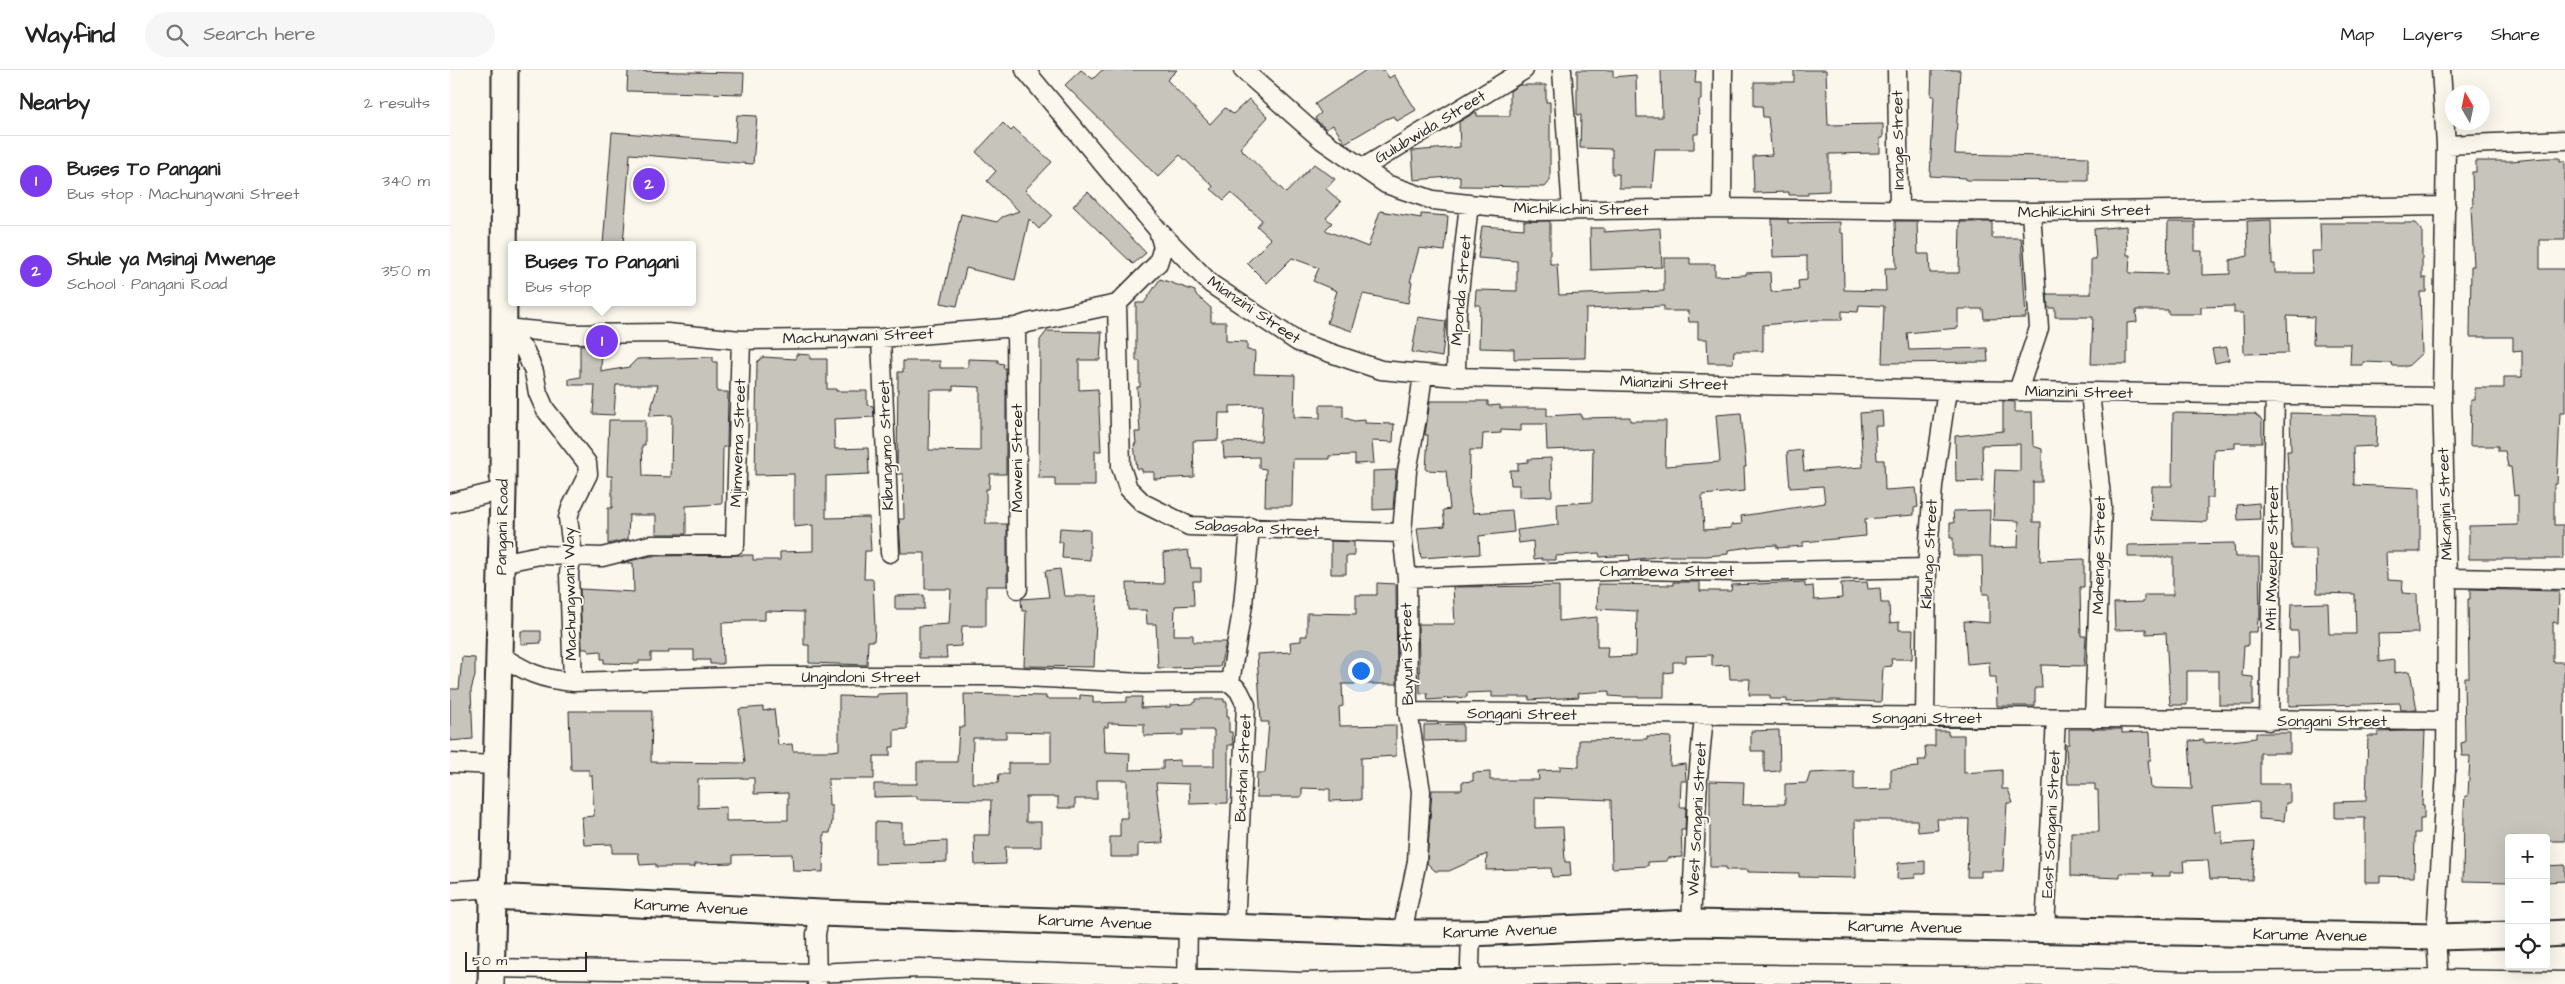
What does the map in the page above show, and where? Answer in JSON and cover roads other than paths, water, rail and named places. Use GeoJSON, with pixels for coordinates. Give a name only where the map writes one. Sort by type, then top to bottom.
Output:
{"type":"FeatureCollection","features":[{"type":"Feature","properties":{"kind":"main road","name":"Pangani Road"},"geometry":{"type":"LineString","coordinates":[[491,976],[503,490],[505,70]]}},
{"type":"Feature","properties":{"kind":"main road","name":"Karume Avenue"},"geometry":{"type":"LineString","coordinates":[[492,893],[818,923],[1188,932],[1235,926],[1402,933],[1471,940],[1691,923],[2045,929],[2436,944],[2505,935]]}},
{"type":"Feature","properties":{"kind":"main road"},"geometry":{"type":"LineString","coordinates":[[2550,934],[2565,933]]}},
{"type":"Feature","properties":{"kind":"street","name":"Mianzini Street"},"geometry":{"type":"LineString","coordinates":[[1025,70],[1158,230],[1211,284],[1298,342],[1381,370],[1456,377],[1947,390],[2442,397]]}},
{"type":"Feature","properties":{"kind":"street","name":"Michikichini Street"},"geometry":{"type":"LineString","coordinates":[[1243,70],[1322,140],[1386,184],[1433,200],[1536,211],[1722,208]]}},
{"type":"Feature","properties":{"kind":"street","name":"Gulubwida Street"},"geometry":{"type":"LineString","coordinates":[[1363,168],[1524,70]]}},
{"type":"Feature","properties":{"kind":"street"},"geometry":{"type":"LineString","coordinates":[[1562,70],[1572,211]]}},
{"type":"Feature","properties":{"kind":"street"},"geometry":{"type":"LineString","coordinates":[[1722,208],[1723,70]]}},
{"type":"Feature","properties":{"kind":"street","name":"Inange Street"},"geometry":{"type":"LineString","coordinates":[[1897,70],[1900,210]]}},
{"type":"Feature","properties":{"kind":"street","name":"Mikanjini Street"},"geometry":{"type":"LineString","coordinates":[[2438,978],[2436,944],[2446,770],[2447,578],[2442,397],[2446,145],[2441,70]]}},
{"type":"Feature","properties":{"kind":"street"},"geometry":{"type":"LineString","coordinates":[[2446,145],[2565,140]]}},
{"type":"Feature","properties":{"kind":"street","name":"Mponda Street"},"geometry":{"type":"LineString","coordinates":[[1456,377],[1457,311],[1469,204]]}},
{"type":"Feature","properties":{"kind":"street","name":"Mchikichini Street"},"geometry":{"type":"LineString","coordinates":[[1722,208],[2031,212],[2446,206]]}},
{"type":"Feature","properties":{"kind":"street"},"geometry":{"type":"LineString","coordinates":[[2018,391],[2040,328],[2031,212]]}},
{"type":"Feature","properties":{"kind":"street"},"geometry":{"type":"LineString","coordinates":[[1118,304],[1158,263],[1163,247],[1158,230]]}},
{"type":"Feature","properties":{"kind":"street","name":"Machungwani Street"},"geometry":{"type":"LineString","coordinates":[[504,328],[571,334],[667,333],[741,340],[881,338],[1016,327],[1118,304]]}},
{"type":"Feature","properties":{"kind":"street","name":"Sabasaba Street"},"geometry":{"type":"LineString","coordinates":[[1118,304],[1121,467],[1128,488],[1143,503],[1189,526],[1402,533]]}},
{"type":"Feature","properties":{"kind":"street","name":"Maweni Street"},"geometry":{"type":"LineString","coordinates":[[1016,327],[1018,589]]}},
{"type":"Feature","properties":{"kind":"street","name":"Machungwani Way"},"geometry":{"type":"LineString","coordinates":[[504,328],[525,351],[534,372],[538,393],[545,409],[587,463],[588,474],[570,508],[568,518],[571,556],[569,574],[573,682]]}},
{"type":"Feature","properties":{"kind":"street","name":"Kibungumo Street"},"geometry":{"type":"LineString","coordinates":[[881,338],[890,553]]}},
{"type":"Feature","properties":{"kind":"street","name":"Mjimwema Street"},"geometry":{"type":"LineString","coordinates":[[571,556],[602,557],[650,545],[735,546],[741,340]]}},
{"type":"Feature","properties":{"kind":"street","name":"Buyuni Street"},"geometry":{"type":"LineString","coordinates":[[1402,933],[1417,861],[1421,790],[1408,712],[1407,578],[1402,533],[1407,471],[1417,418],[1422,374]]}},
{"type":"Feature","properties":{"kind":"street","name":"Kibungo Street"},"geometry":{"type":"LineString","coordinates":[[1925,718],[1927,568],[1933,486],[1947,390]]}},
{"type":"Feature","properties":{"kind":"street","name":"Mahenge Street"},"geometry":{"type":"LineString","coordinates":[[2090,392],[2102,506],[2094,719]]}},
{"type":"Feature","properties":{"kind":"street","name":"Mti Mweupe Street"},"geometry":{"type":"LineString","coordinates":[[2269,721],[2276,395]]}},
{"type":"Feature","properties":{"kind":"street"},"geometry":{"type":"LineString","coordinates":[[450,503],[503,490]]}},
{"type":"Feature","properties":{"kind":"street"},"geometry":{"type":"LineString","coordinates":[[1230,682],[1243,605],[1250,527]]}},
{"type":"Feature","properties":{"kind":"street"},"geometry":{"type":"LineString","coordinates":[[501,563],[540,555],[571,556]]}},
{"type":"Feature","properties":{"kind":"street","name":"Chambewa Street"},"geometry":{"type":"LineString","coordinates":[[1407,578],[1640,570],[1736,572],[1927,568]]}},
{"type":"Feature","properties":{"kind":"street"},"geometry":{"type":"LineString","coordinates":[[2447,578],[2565,580]]}},
{"type":"Feature","properties":{"kind":"street","name":"Ungindoni Street"},"geometry":{"type":"LineString","coordinates":[[499,655],[526,671],[547,680],[573,682],[769,676],[1006,676],[1126,683],[1230,682]]}},
{"type":"Feature","properties":{"kind":"street","name":"Bustani Street"},"geometry":{"type":"LineString","coordinates":[[1230,682],[1239,691],[1246,705],[1235,926]]}},
{"type":"Feature","properties":{"kind":"street","name":"Songani Street"},"geometry":{"type":"LineString","coordinates":[[1408,712],[2269,721],[2446,721]]}},
{"type":"Feature","properties":{"kind":"street","name":"West Songani Street"},"geometry":{"type":"LineString","coordinates":[[1691,923],[1698,778],[1704,716]]}},
{"type":"Feature","properties":{"kind":"street","name":"East Songani Street"},"geometry":{"type":"LineString","coordinates":[[2045,929],[2056,718]]}},
{"type":"Feature","properties":{"kind":"street"},"geometry":{"type":"LineString","coordinates":[[450,763],[495,765]]}},
{"type":"Feature","properties":{"kind":"street"},"geometry":{"type":"LineString","coordinates":[[450,891],[492,893]]}},
{"type":"Feature","properties":{"kind":"street"},"geometry":{"type":"LineString","coordinates":[[817,973],[818,923]]}},
{"type":"Feature","properties":{"kind":"street"},"geometry":{"type":"LineString","coordinates":[[1187,982],[1188,932]]}},
{"type":"Feature","properties":{"kind":"street"},"geometry":{"type":"LineString","coordinates":[[1471,940],[1473,976]]}},
{"type":"Feature","properties":{"kind":"street"},"geometry":{"type":"LineString","coordinates":[[491,976],[817,973],[920,968],[1187,982],[1303,982],[1473,976],[1657,973],[1763,979],[2190,982],[2438,978],[2565,981]]}},
{"type":"Feature","properties":{"kind":"place","name":"Shule ya Msingi Mwenge"},"geometry":{"type":"Point","coordinates":[649,184]}},
{"type":"Feature","properties":{"kind":"place","name":"Buses To Pangani"},"geometry":{"type":"Point","coordinates":[602,341]}}]}
